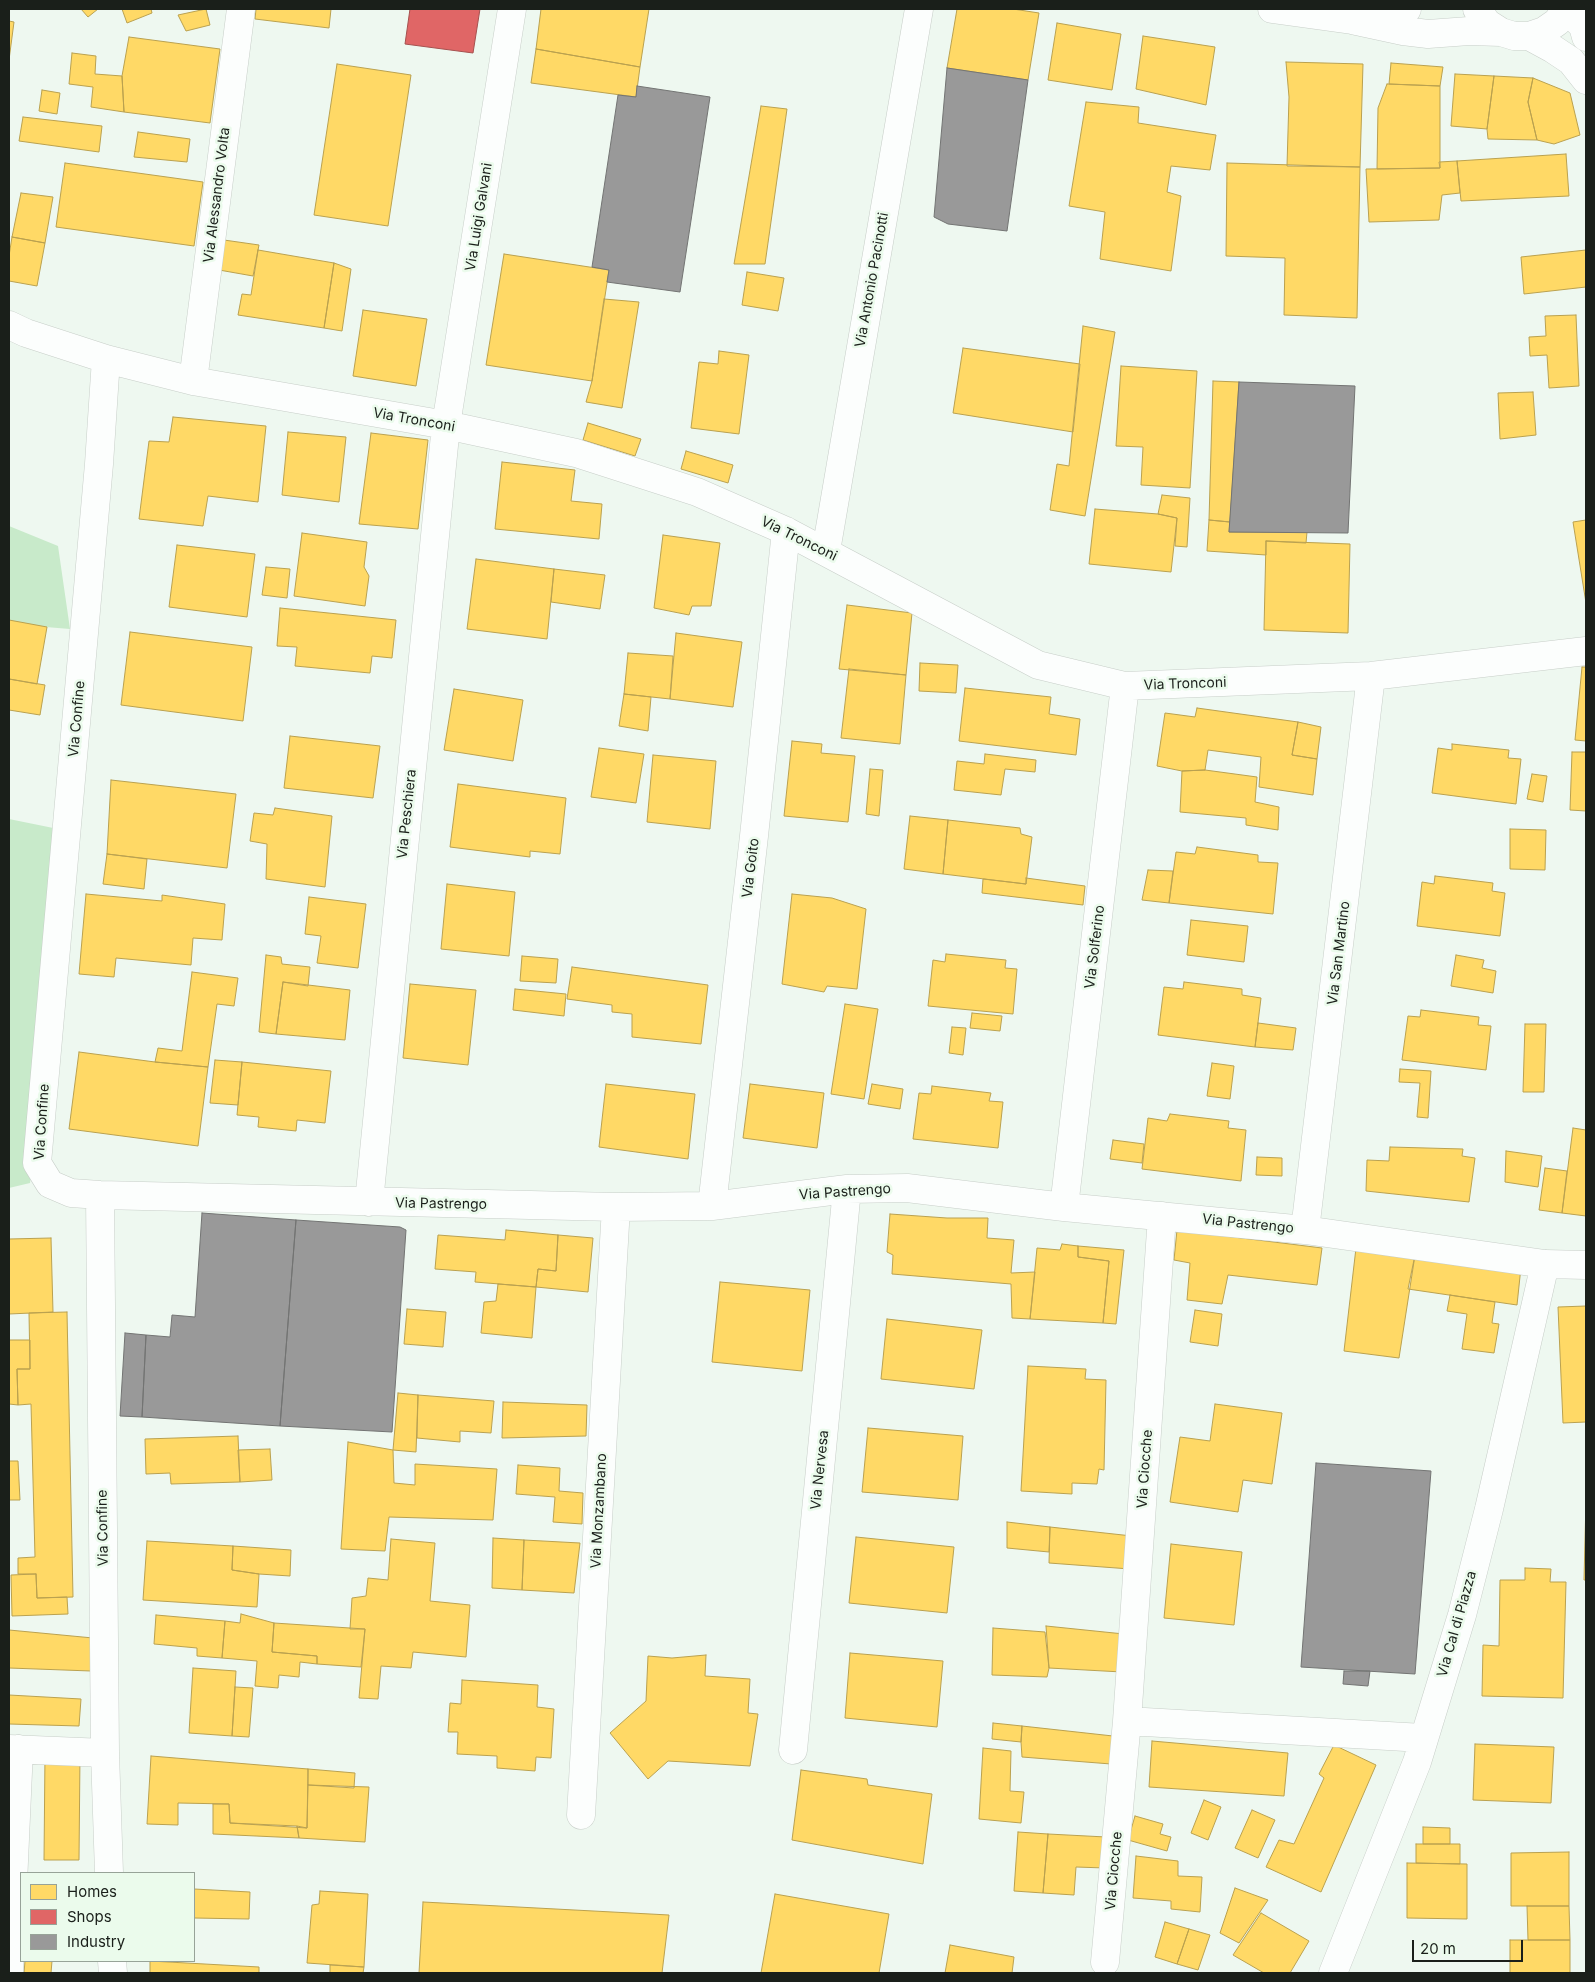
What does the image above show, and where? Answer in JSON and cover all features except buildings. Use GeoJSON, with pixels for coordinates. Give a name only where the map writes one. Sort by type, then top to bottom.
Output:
{"type":"FeatureCollection","features":[{"type":"Feature","properties":{"kind":"street","name":"Via Alessandro Volta"},"geometry":{"type":"LineString","coordinates":[[193,381],[241,9]]}},
{"type":"Feature","properties":{"kind":"street","name":"Via Luigi Galvani"},"geometry":{"type":"LineString","coordinates":[[446,425],[512,9]]}},
{"type":"Feature","properties":{"kind":"street","name":"Via Antonio Pacinotti"},"geometry":{"type":"LineString","coordinates":[[826,552],[919,9]]}},
{"type":"Feature","properties":{"kind":"street"},"geometry":{"type":"LineString","coordinates":[[1272,9],[1352,20],[1403,31],[1428,34],[1469,31],[1501,32],[1514,36],[1528,36],[1544,31],[1557,22],[1566,9],[1583,26],[1586,37]]}},
{"type":"Feature","properties":{"kind":"street"},"geometry":{"type":"LineString","coordinates":[[1352,20],[1407,9]]}},
{"type":"Feature","properties":{"kind":"street"},"geometry":{"type":"LineString","coordinates":[[1477,9],[1487,23],[1501,32]]}},
{"type":"Feature","properties":{"kind":"street"},"geometry":{"type":"LineString","coordinates":[[1528,36],[1553,49],[1570,61],[1586,80]]}},
{"type":"Feature","properties":{"kind":"street","name":"Via Tronconi"},"geometry":{"type":"LineString","coordinates":[[9,324],[26,333],[106,359],[193,381],[446,425],[576,453],[697,492],[786,531],[1038,665],[1125,686],[1371,676],[1586,651]]}},
{"type":"Feature","properties":{"kind":"street","name":"Via Confine"},"geometry":{"type":"LineString","coordinates":[[106,359],[99,464],[37,1163],[50,1184],[71,1193],[100,1195],[105,1753],[109,1872]]}},
{"type":"Feature","properties":{"kind":"street","name":"Via Peschiera"},"geometry":{"type":"LineString","coordinates":[[369,1202],[446,425]]}},
{"type":"Feature","properties":{"kind":"street","name":"Via Goito"},"geometry":{"type":"LineString","coordinates":[[712,1206],[786,531]]}},
{"type":"Feature","properties":{"kind":"street","name":"Via San Martino"},"geometry":{"type":"LineString","coordinates":[[1304,1230],[1371,676]]}},
{"type":"Feature","properties":{"kind":"street","name":"Via Solferino"},"geometry":{"type":"LineString","coordinates":[[1064,1207],[1125,686]]}},
{"type":"Feature","properties":{"kind":"street","name":"Via Pastrengo"},"geometry":{"type":"LineString","coordinates":[[100,1195],[616,1207],[712,1206],[847,1189],[907,1188],[1064,1207],[1304,1230],[1545,1264],[1586,1265]]}},
{"type":"Feature","properties":{"kind":"street","name":"Via Nervesa"},"geometry":{"type":"LineString","coordinates":[[792,1750],[847,1189]]}},
{"type":"Feature","properties":{"kind":"street","name":"Via Monzambano"},"geometry":{"type":"LineString","coordinates":[[582,1815],[616,1207]]}},
{"type":"Feature","properties":{"kind":"street","name":"Via Ciocche"},"geometry":{"type":"LineString","coordinates":[[1105,1962],[1127,1721],[1162,1216]]}},
{"type":"Feature","properties":{"kind":"street","name":"Via Cal di Piazza"},"geometry":{"type":"LineString","coordinates":[[1333,1973],[1417,1762],[1464,1605],[1491,1500],[1545,1264]]}},
{"type":"Feature","properties":{"kind":"street"},"geometry":{"type":"LineString","coordinates":[[1127,1721],[1423,1738]]}},
{"type":"Feature","properties":{"kind":"street"},"geometry":{"type":"LineString","coordinates":[[9,1973],[14,1749],[105,1753]]}},
{"type":"Feature","properties":{"kind":"green space"},"geometry":{"type":"Polygon","coordinates":[[[9,526],[58,546],[70,629],[9,624],[9,526]]]}},
{"type":"Feature","properties":{"kind":"green space"},"geometry":{"type":"Polygon","coordinates":[[[9,819],[68,831],[30,1183],[9,1188],[9,819]]]}}]}
